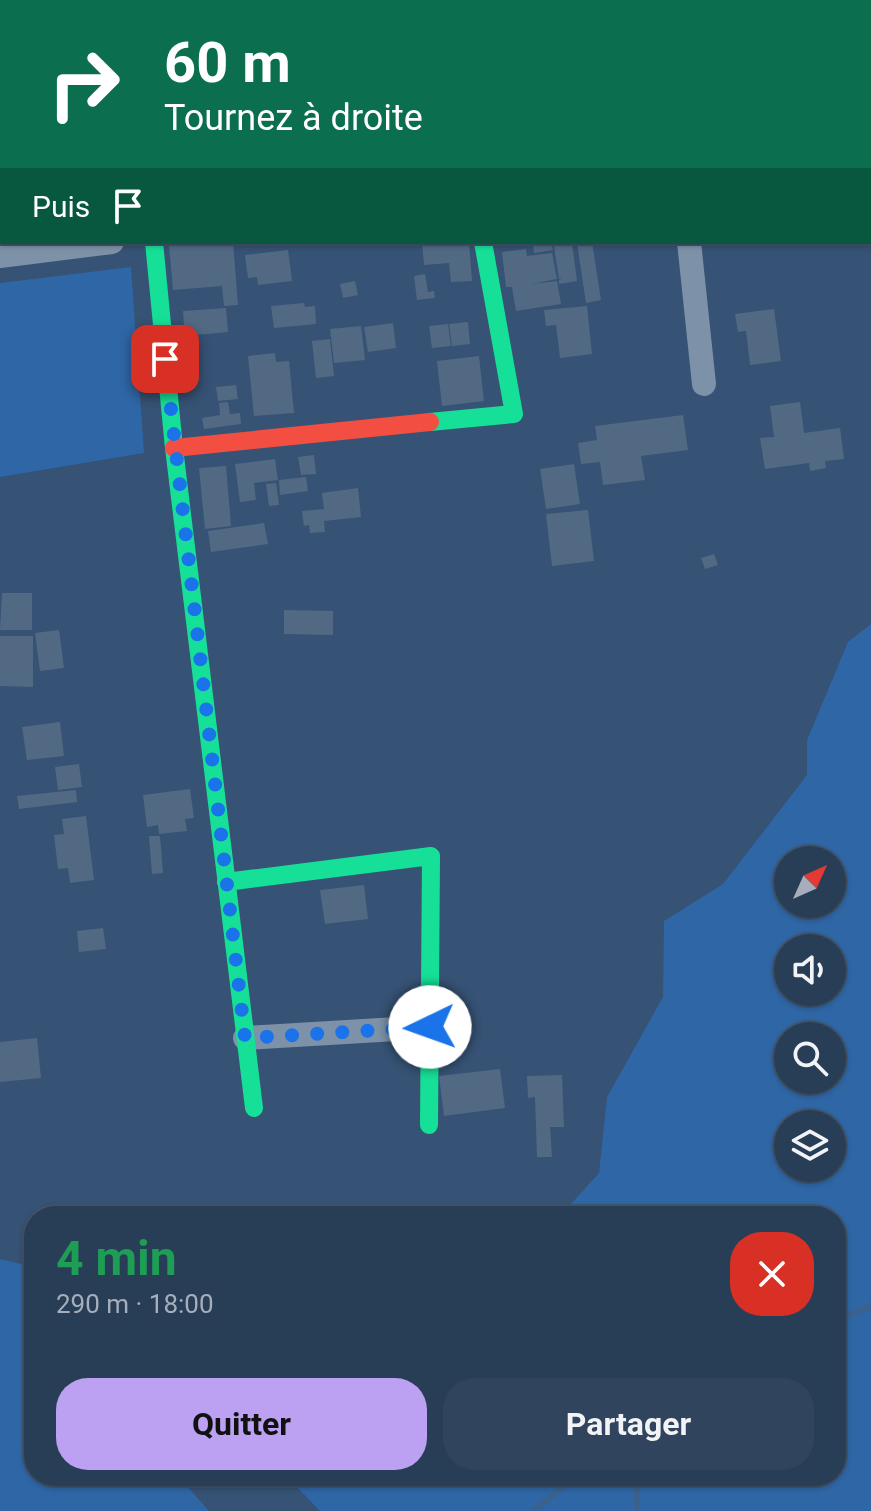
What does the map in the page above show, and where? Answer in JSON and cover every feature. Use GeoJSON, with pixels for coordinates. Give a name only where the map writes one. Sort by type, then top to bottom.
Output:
{"type":"FeatureCollection","features":[{"type":"Feature","properties":{"kind":"street"},"geometry":{"type":"LineString","coordinates":[[0,256],[96,244]]}},
{"type":"Feature","properties":{"kind":"street"},"geometry":{"type":"LineString","coordinates":[[154,244],[174,448],[254,1108]]}},
{"type":"Feature","properties":{"kind":"street"},"geometry":{"type":"LineString","coordinates":[[174,448],[514,414],[483,244]]}},
{"type":"Feature","properties":{"kind":"street"},"geometry":{"type":"LineString","coordinates":[[689,244],[704,384]]}},
{"type":"Feature","properties":{"kind":"street"},"geometry":{"type":"LineString","coordinates":[[226,882],[431,856],[429,1125]]}},
{"type":"Feature","properties":{"kind":"street"},"geometry":{"type":"LineString","coordinates":[[245,1038],[430,1027]]}},
{"type":"Feature","properties":{"kind":"shaded area"},"geometry":{"type":"Polygon","coordinates":[[[131,267],[144,453],[0,477],[0,283],[131,267]]]}},
{"type":"Feature","properties":{"kind":"shaded area"},"geometry":{"type":"Polygon","coordinates":[[[871,624],[871,1511],[320,1511],[296,1486],[846,1486],[846,1206],[569,1206],[599,1173],[607,1097],[663,997],[664,921],[723,884],[807,775],[807,740],[848,642],[871,624]]]}},
{"type":"Feature","properties":{"kind":"shaded area"},"geometry":{"type":"Polygon","coordinates":[[[0,1259],[24,1265],[24,1486],[187,1486],[209,1511],[0,1511],[0,1259]]]}},
{"type":"Feature","properties":{"kind":"building"},"geometry":{"type":"Polygon","coordinates":[[[233,244],[238,305],[224,306],[222,286],[173,290],[169,246],[233,244]]]}},
{"type":"Feature","properties":{"kind":"building"},"geometry":{"type":"Polygon","coordinates":[[[422,244],[469,244],[472,281],[451,282],[449,263],[424,265],[422,244]]]}},
{"type":"Feature","properties":{"kind":"building"},"geometry":{"type":"Polygon","coordinates":[[[533,244],[552,244],[553,250],[534,253],[533,244]]]}},
{"type":"Feature","properties":{"kind":"building"},"geometry":{"type":"Polygon","coordinates":[[[572,244],[577,281],[559,284],[563,278],[559,279],[554,246],[572,244]]]}},
{"type":"Feature","properties":{"kind":"building"},"geometry":{"type":"Polygon","coordinates":[[[577,244],[592,244],[601,300],[586,303],[577,244]]]}},
{"type":"Feature","properties":{"kind":"building"},"geometry":{"type":"Polygon","coordinates":[[[526,249],[527,256],[552,253],[557,279],[531,284],[557,281],[561,304],[516,311],[512,287],[506,287],[502,252],[526,249]]]}},
{"type":"Feature","properties":{"kind":"building"},"geometry":{"type":"Polygon","coordinates":[[[288,250],[292,281],[258,285],[257,277],[248,278],[245,255],[288,250]]]}},
{"type":"Feature","properties":{"kind":"building"},"geometry":{"type":"Polygon","coordinates":[[[425,274],[428,292],[434,291],[435,298],[417,300],[414,276],[425,274]]]}},
{"type":"Feature","properties":{"kind":"building"},"geometry":{"type":"Polygon","coordinates":[[[355,281],[358,295],[343,298],[340,284],[355,281]]]}},
{"type":"Feature","properties":{"kind":"building"},"geometry":{"type":"Polygon","coordinates":[[[304,303],[305,307],[315,306],[316,324],[274,328],[271,306],[304,303]]]}},
{"type":"Feature","properties":{"kind":"building"},"geometry":{"type":"Polygon","coordinates":[[[587,306],[592,354],[560,358],[556,325],[546,326],[544,310],[587,306]]]}},
{"type":"Feature","properties":{"kind":"building"},"geometry":{"type":"Polygon","coordinates":[[[226,308],[228,332],[196,335],[196,339],[185,340],[183,311],[226,308]]]}},
{"type":"Feature","properties":{"kind":"building"},"geometry":{"type":"Polygon","coordinates":[[[774,309],[781,361],[750,365],[746,331],[738,332],[735,314],[774,309]]]}},
{"type":"Feature","properties":{"kind":"building"},"geometry":{"type":"Polygon","coordinates":[[[468,322],[470,344],[452,346],[449,324],[468,322]]]}},
{"type":"Feature","properties":{"kind":"building"},"geometry":{"type":"Polygon","coordinates":[[[393,323],[396,348],[368,352],[364,327],[393,323]]]}},
{"type":"Feature","properties":{"kind":"building"},"geometry":{"type":"Polygon","coordinates":[[[448,324],[451,346],[432,348],[429,326],[448,324]]]}},
{"type":"Feature","properties":{"kind":"building"},"geometry":{"type":"Polygon","coordinates":[[[361,326],[365,360],[334,363],[330,329],[361,326]]]}},
{"type":"Feature","properties":{"kind":"building"},"geometry":{"type":"Polygon","coordinates":[[[330,339],[334,376],[316,378],[312,341],[330,339]]]}},
{"type":"Feature","properties":{"kind":"building"},"geometry":{"type":"Polygon","coordinates":[[[275,353],[276,362],[289,361],[294,413],[254,416],[248,356],[275,353]]]}},
{"type":"Feature","properties":{"kind":"building"},"geometry":{"type":"Polygon","coordinates":[[[479,356],[484,401],[442,406],[437,361],[479,356]]]}},
{"type":"Feature","properties":{"kind":"building"},"geometry":{"type":"Polygon","coordinates":[[[236,385],[238,399],[218,401],[216,387],[236,385]]]}},
{"type":"Feature","properties":{"kind":"building"},"geometry":{"type":"Polygon","coordinates":[[[228,402],[230,414],[240,413],[241,424],[204,429],[202,418],[220,415],[219,403],[228,402]]]}},
{"type":"Feature","properties":{"kind":"building"},"geometry":{"type":"Polygon","coordinates":[[[800,402],[804,433],[840,428],[844,459],[825,461],[826,468],[810,471],[809,463],[765,469],[760,438],[774,437],[770,406],[800,402]]]}},
{"type":"Feature","properties":{"kind":"building"},"geometry":{"type":"Polygon","coordinates":[[[683,415],[688,450],[641,456],[645,480],[603,485],[600,462],[581,464],[578,443],[597,440],[595,426],[683,415]]]}},
{"type":"Feature","properties":{"kind":"building"},"geometry":{"type":"Polygon","coordinates":[[[314,455],[316,474],[301,475],[298,457],[314,455]]]}},
{"type":"Feature","properties":{"kind":"building"},"geometry":{"type":"Polygon","coordinates":[[[275,459],[278,480],[254,483],[256,500],[240,502],[235,464],[275,459]]]}},
{"type":"Feature","properties":{"kind":"building"},"geometry":{"type":"Polygon","coordinates":[[[574,464],[580,504],[546,509],[540,469],[574,464]]]}},
{"type":"Feature","properties":{"kind":"building"},"geometry":{"type":"Polygon","coordinates":[[[226,466],[231,526],[205,529],[199,468],[226,466]]]}},
{"type":"Feature","properties":{"kind":"building"},"geometry":{"type":"Polygon","coordinates":[[[306,477],[308,491],[280,495],[279,480],[306,477]]]}},
{"type":"Feature","properties":{"kind":"building"},"geometry":{"type":"Polygon","coordinates":[[[276,483],[279,505],[269,506],[266,484],[276,483]]]}},
{"type":"Feature","properties":{"kind":"building"},"geometry":{"type":"Polygon","coordinates":[[[358,488],[361,517],[324,521],[325,532],[310,533],[309,525],[304,526],[302,511],[324,509],[322,493],[358,488]]]}},
{"type":"Feature","properties":{"kind":"building"},"geometry":{"type":"Polygon","coordinates":[[[588,510],[594,561],[552,566],[546,514],[588,510]]]}},
{"type":"Feature","properties":{"kind":"building"},"geometry":{"type":"Polygon","coordinates":[[[264,523],[268,544],[211,552],[208,531],[264,523]]]}},
{"type":"Feature","properties":{"kind":"building"},"geometry":{"type":"Polygon","coordinates":[[[714,554],[718,565],[705,569],[701,558],[714,554]]]}},
{"type":"Feature","properties":{"kind":"building"},"geometry":{"type":"Polygon","coordinates":[[[2,593],[32,593],[32,630],[0,630],[2,593]]]}},
{"type":"Feature","properties":{"kind":"building"},"geometry":{"type":"Polygon","coordinates":[[[284,610],[333,611],[333,635],[284,634],[284,610]]]}},
{"type":"Feature","properties":{"kind":"building"},"geometry":{"type":"Polygon","coordinates":[[[59,630],[64,668],[40,671],[35,633],[59,630]]]}},
{"type":"Feature","properties":{"kind":"building"},"geometry":{"type":"Polygon","coordinates":[[[0,636],[33,636],[33,687],[0,686],[0,636]]]}},
{"type":"Feature","properties":{"kind":"building"},"geometry":{"type":"Polygon","coordinates":[[[60,722],[64,756],[27,760],[22,727],[60,722]]]}},
{"type":"Feature","properties":{"kind":"building"},"geometry":{"type":"Polygon","coordinates":[[[79,764],[82,787],[58,790],[55,767],[79,764]]]}},
{"type":"Feature","properties":{"kind":"building"},"geometry":{"type":"Polygon","coordinates":[[[190,789],[194,818],[185,819],[187,831],[159,834],[158,825],[147,827],[143,795],[190,789]]]}},
{"type":"Feature","properties":{"kind":"building"},"geometry":{"type":"Polygon","coordinates":[[[76,790],[77,802],[19,809],[17,796],[76,790]]]}},
{"type":"Feature","properties":{"kind":"building"},"geometry":{"type":"Polygon","coordinates":[[[86,816],[94,880],[70,883],[68,868],[58,869],[54,835],[64,834],[62,819],[86,816]]]}},
{"type":"Feature","properties":{"kind":"building"},"geometry":{"type":"Polygon","coordinates":[[[149,836],[160,836],[163,873],[152,874],[149,836]]]}},
{"type":"Feature","properties":{"kind":"building"},"geometry":{"type":"Polygon","coordinates":[[[364,885],[368,919],[325,924],[320,890],[364,885]]]}},
{"type":"Feature","properties":{"kind":"building"},"geometry":{"type":"Polygon","coordinates":[[[103,928],[106,949],[79,952],[77,931],[103,928]]]}},
{"type":"Feature","properties":{"kind":"building"},"geometry":{"type":"Polygon","coordinates":[[[37,1038],[41,1078],[0,1082],[0,1042],[37,1038]]]}},
{"type":"Feature","properties":{"kind":"building"},"geometry":{"type":"Polygon","coordinates":[[[500,1069],[505,1108],[444,1116],[439,1076],[500,1069]]]}},
{"type":"Feature","properties":{"kind":"building"},"geometry":{"type":"Polygon","coordinates":[[[562,1075],[564,1127],[550,1127],[552,1157],[537,1157],[535,1097],[528,1098],[527,1076],[562,1075]]]}},
{"type":"Feature","properties":{"kind":"waterway"},"geometry":{"type":"LineString","coordinates":[[846,1316],[871,1306]]}},
{"type":"Feature","properties":{"kind":"waterway"},"geometry":{"type":"LineString","coordinates":[[534,1511],[564,1486]]}},
{"type":"Feature","properties":{"kind":"waterway"},"geometry":{"type":"LineString","coordinates":[[637,1486],[637,1511]]}},
{"type":"Feature","properties":{"kind":"traffic: fast"},"geometry":{"type":"LineString","coordinates":[[154,244],[174,448],[254,1108]]}},
{"type":"Feature","properties":{"kind":"traffic: fast"},"geometry":{"type":"LineString","coordinates":[[430,422],[514,414],[483,244]]}},
{"type":"Feature","properties":{"kind":"traffic: fast"},"geometry":{"type":"LineString","coordinates":[[226,882],[431,856],[429,1125]]}},
{"type":"Feature","properties":{"kind":"traffic: jam"},"geometry":{"type":"LineString","coordinates":[[174,448],[430,422]]}},
{"type":"Feature","properties":{"kind":"route"},"geometry":{"type":"LineString","coordinates":[[165,359],[245,1038],[430,1027]]}}]}
